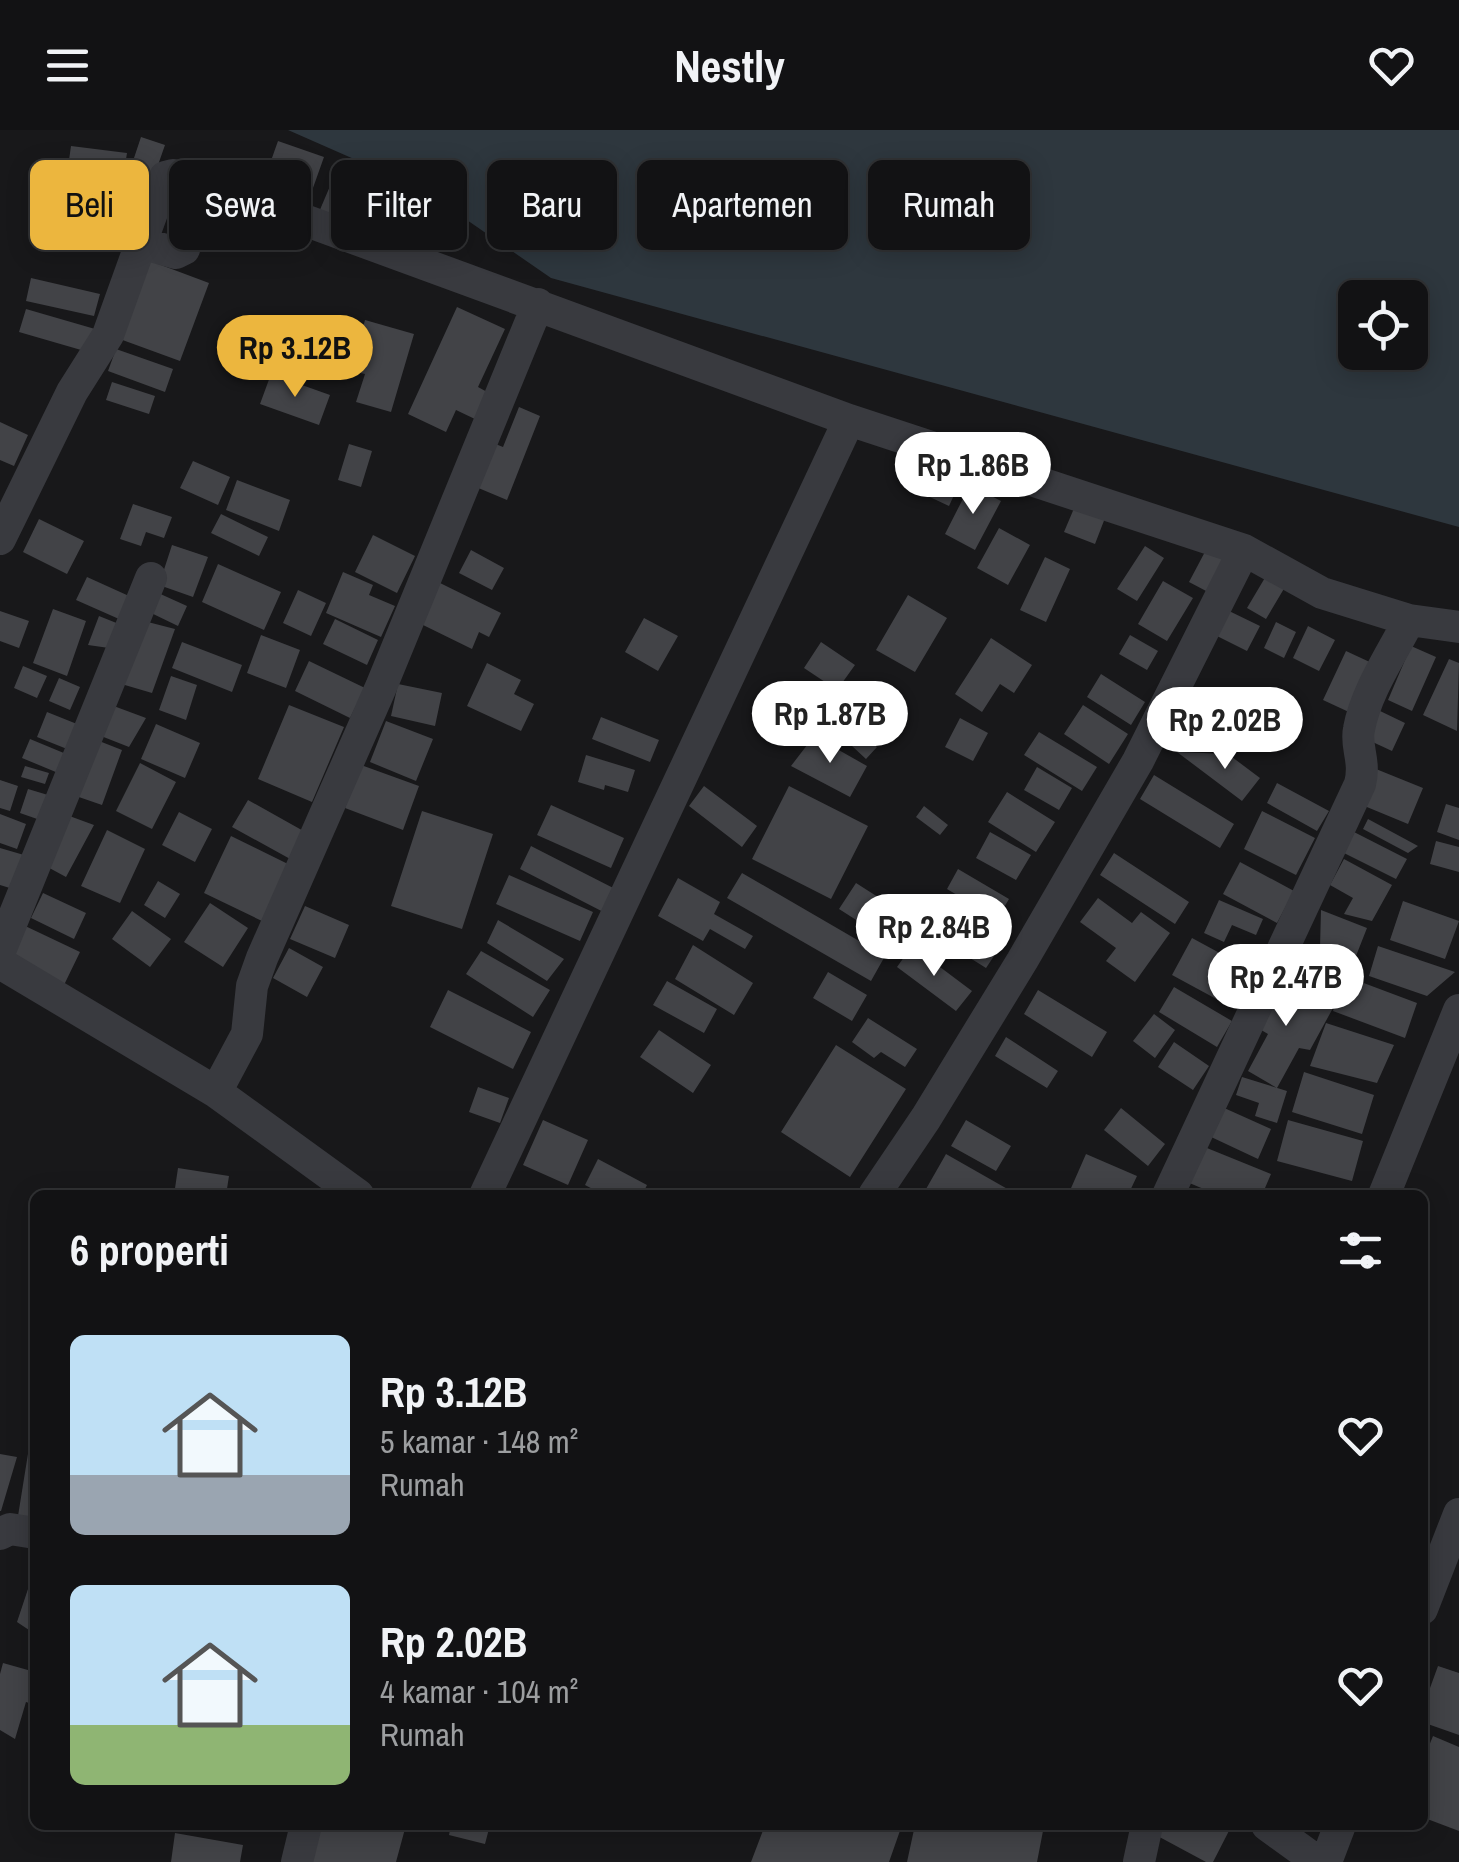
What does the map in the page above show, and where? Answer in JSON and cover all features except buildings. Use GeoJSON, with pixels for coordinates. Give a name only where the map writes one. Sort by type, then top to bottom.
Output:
{"type":"FeatureCollection","features":[{"type":"Feature","properties":{"kind":"street"},"geometry":{"type":"LineString","coordinates":[[149,222],[164,177],[169,176]]}},
{"type":"Feature","properties":{"kind":"street"},"geometry":{"type":"LineString","coordinates":[[311,222],[849,420],[1244,550],[1322,593],[1409,620],[1459,627]]}},
{"type":"Feature","properties":{"kind":"street"},"geometry":{"type":"LineString","coordinates":[[0,539],[72,392],[108,335],[139,250]]}},
{"type":"Feature","properties":{"kind":"street"},"geometry":{"type":"LineString","coordinates":[[216,1092],[247,1034],[252,986],[262,958],[381,687],[538,304]]}},
{"type":"Feature","properties":{"kind":"street"},"geometry":{"type":"LineString","coordinates":[[487,1190],[849,420]]}},
{"type":"Feature","properties":{"kind":"street"},"geometry":{"type":"LineString","coordinates":[[877,1190],[1003,992],[1128,778],[1244,550]]}},
{"type":"Feature","properties":{"kind":"street"},"geometry":{"type":"LineString","coordinates":[[0,951],[151,578]]}},
{"type":"Feature","properties":{"kind":"street"},"geometry":{"type":"LineString","coordinates":[[1170,1190],[1360,784],[1364,768],[1357,734],[1364,711],[1409,620]]}},
{"type":"Feature","properties":{"kind":"street"},"geometry":{"type":"LineString","coordinates":[[0,962],[216,1092],[351,1190]]}},
{"type":"Feature","properties":{"kind":"street"},"geometry":{"type":"LineString","coordinates":[[1386,1190],[1459,1010]]}},
{"type":"Feature","properties":{"kind":"street"},"geometry":{"type":"LineString","coordinates":[[1428,1594],[1459,1514]]}},
{"type":"Feature","properties":{"kind":"street"},"geometry":{"type":"LineString","coordinates":[[0,1534],[10,1528],[30,1533]]}},
{"type":"Feature","properties":{"kind":"street"},"geometry":{"type":"LineString","coordinates":[[297,1862],[305,1830]]}},
{"type":"Feature","properties":{"kind":"street"},"geometry":{"type":"LineString","coordinates":[[1139,1862],[1146,1830]]}},
{"type":"Feature","properties":{"kind":"street"},"geometry":{"type":"LineString","coordinates":[[1274,1830],[1322,1862],[1338,1830]]}},
{"type":"Feature","properties":{"kind":"shaded area"},"geometry":{"type":"Polygon","coordinates":[[[288,130],[1459,130],[1459,527],[551,278],[510,250],[617,250],[617,160],[487,160],[487,234],[467,220],[467,160],[356,160],[288,130]]]}}]}
